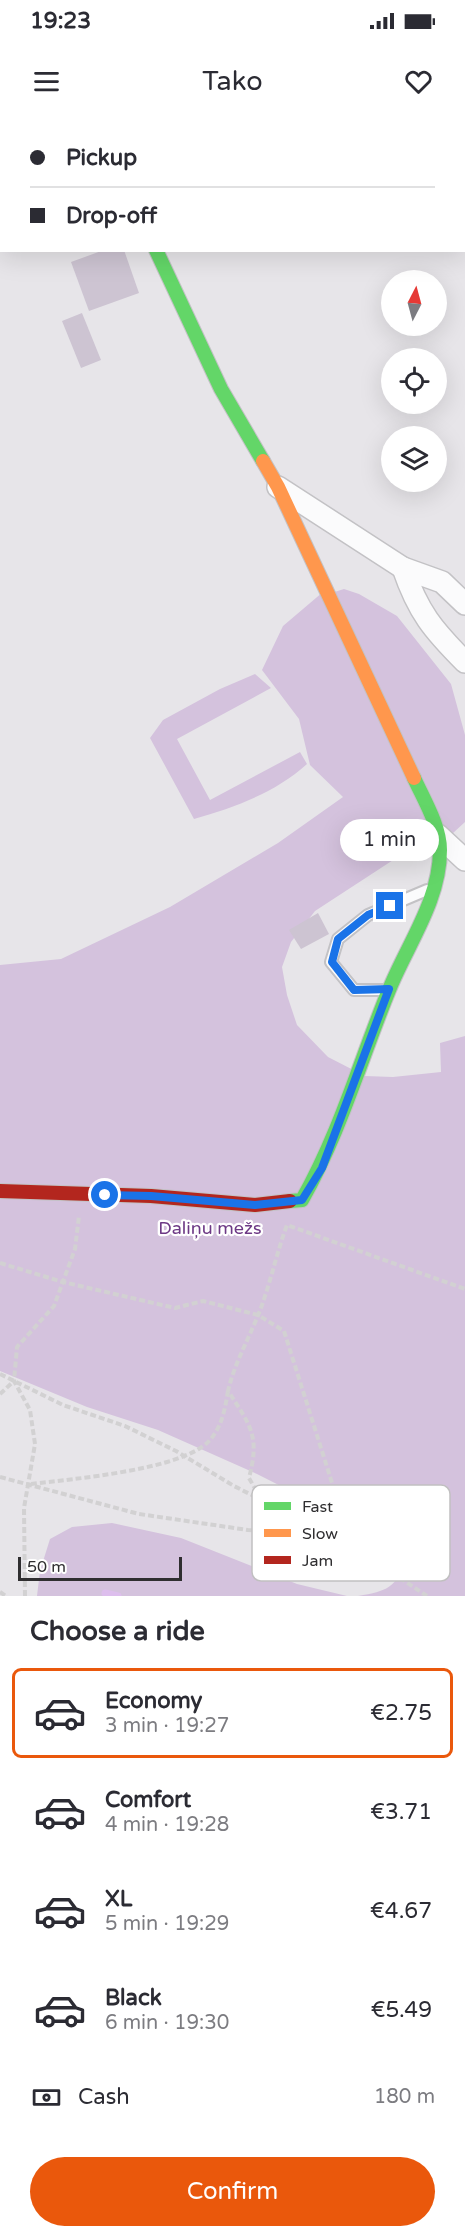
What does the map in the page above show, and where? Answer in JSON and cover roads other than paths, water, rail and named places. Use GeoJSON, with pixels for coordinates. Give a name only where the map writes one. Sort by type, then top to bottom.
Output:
{"type":"FeatureCollection","features":[{"type":"Feature","properties":{"kind":"street"},"geometry":{"type":"LineString","coordinates":[[0,1191],[151,1196],[255,1205],[302,1200],[322,1168],[389,989],[433,887],[440,853],[438,835],[278,487],[221,388],[157,252]]}},
{"type":"Feature","properties":{"kind":"street"},"geometry":{"type":"LineString","coordinates":[[278,487],[403,568],[442,582],[465,604]]}},
{"type":"Feature","properties":{"kind":"street"},"geometry":{"type":"LineString","coordinates":[[403,568],[413,598],[431,628],[465,662]]}},
{"type":"Feature","properties":{"kind":"street"},"geometry":{"type":"LineString","coordinates":[[438,835],[465,860]]}},
{"type":"Feature","properties":{"kind":"lane"},"geometry":{"type":"LineString","coordinates":[[389,989],[354,990],[332,962],[338,939],[368,915],[433,887]]}},
{"type":"Feature","properties":{"kind":"waterway"},"geometry":{"type":"LineString","coordinates":[[105,1593],[118,1596]]}},
{"type":"Feature","properties":{"kind":"park label","name":"Daliņu mežs"},"geometry":{"type":"Point","coordinates":[210,1228]}}]}
